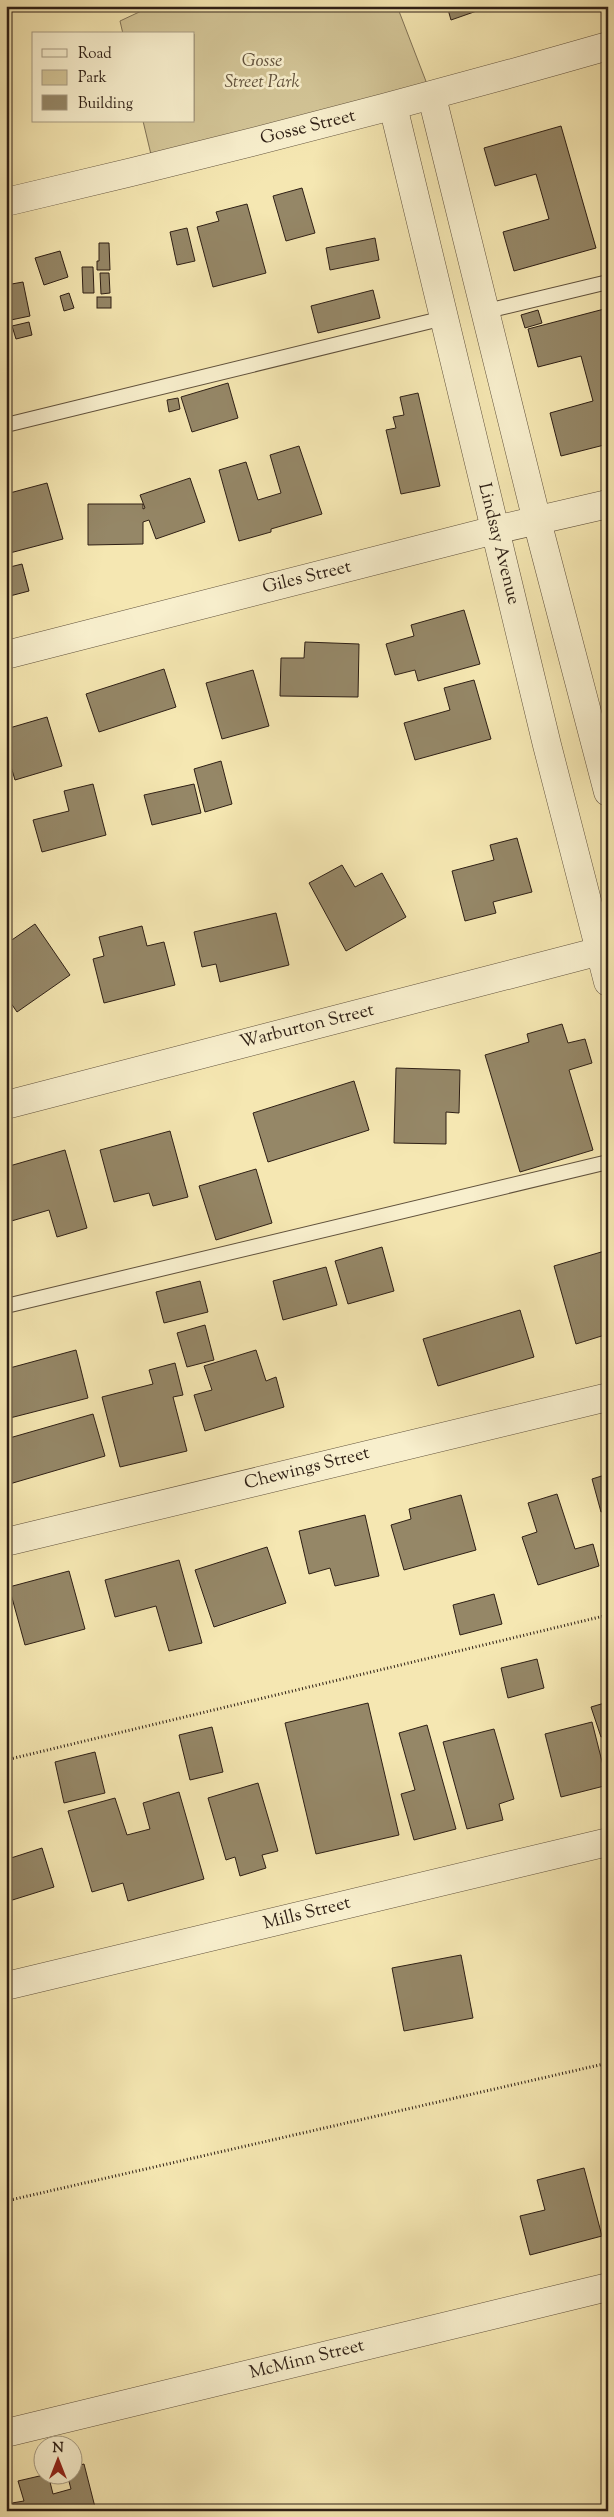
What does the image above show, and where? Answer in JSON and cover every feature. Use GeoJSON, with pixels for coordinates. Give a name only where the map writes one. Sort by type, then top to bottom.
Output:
{"type":"FeatureCollection","features":[{"type":"Feature","properties":{"kind":"street","name":"Gosse Street"},"geometry":{"type":"LineString","coordinates":[[6,202],[432,97],[608,46]]}},
{"type":"Feature","properties":{"kind":"street"},"geometry":{"type":"LineString","coordinates":[[432,97],[487,311],[537,521],[601,731],[608,792]]}},
{"type":"Feature","properties":{"kind":"street","name":"Lindsay Avenue"},"geometry":{"type":"LineString","coordinates":[[393,106],[494,530],[604,950],[608,982]]}},
{"type":"Feature","properties":{"kind":"street","name":"Giles Street"},"geometry":{"type":"LineString","coordinates":[[6,655],[494,530],[608,504]]}},
{"type":"Feature","properties":{"kind":"street","name":"Warburton Street"},"geometry":{"type":"LineString","coordinates":[[6,1104],[604,950]]}},
{"type":"Feature","properties":{"kind":"street","name":"Chewings Street"},"geometry":{"type":"LineString","coordinates":[[6,1542],[608,1397]]}},
{"type":"Feature","properties":{"kind":"street","name":"Mills Street"},"geometry":{"type":"LineString","coordinates":[[6,1986],[608,1842]]}},
{"type":"Feature","properties":{"kind":"street","name":"McMinn Street"},"geometry":{"type":"LineString","coordinates":[[6,2432],[608,2287]]}},
{"type":"Feature","properties":{"kind":"lane"},"geometry":{"type":"LineString","coordinates":[[487,311],[608,282]]}},
{"type":"Feature","properties":{"kind":"lane"},"geometry":{"type":"LineString","coordinates":[[6,425],[444,318]]}},
{"type":"Feature","properties":{"kind":"lane"},"geometry":{"type":"LineString","coordinates":[[6,1306],[608,1162]]}},
{"type":"Feature","properties":{"kind":"path"},"geometry":{"type":"LineString","coordinates":[[6,1760],[608,1615]]}},
{"type":"Feature","properties":{"kind":"path"},"geometry":{"type":"LineString","coordinates":[[6,2201],[608,2063]]}},
{"type":"Feature","properties":{"kind":"green space","name":"Gosse Street Park"},"geometry":{"type":"Polygon","coordinates":[[[152,6],[397,6],[432,97],[154,167],[143,122],[195,122],[195,32],[123,32],[120,21],[152,6]]]}},
{"type":"Feature","properties":{"kind":"building"},"geometry":{"type":"Polygon","coordinates":[[[447,6],[491,6],[451,20],[447,6]]]}},
{"type":"Feature","properties":{"kind":"building"},"geometry":{"type":"Polygon","coordinates":[[[561,126],[596,248],[514,271],[503,232],[549,219],[536,174],[495,186],[484,148],[561,126]]]}},
{"type":"Feature","properties":{"kind":"building"},"geometry":{"type":"Polygon","coordinates":[[[302,188],[315,233],[286,241],[273,196],[302,188]]]}},
{"type":"Feature","properties":{"kind":"building"},"geometry":{"type":"Polygon","coordinates":[[[247,204],[266,273],[213,287],[197,227],[219,221],[216,212],[247,204]]]}},
{"type":"Feature","properties":{"kind":"building"},"geometry":{"type":"Polygon","coordinates":[[[187,228],[195,261],[177,265],[170,232],[187,228]]]}},
{"type":"Feature","properties":{"kind":"building"},"geometry":{"type":"Polygon","coordinates":[[[375,238],[379,260],[330,270],[326,248],[375,238]]]}},
{"type":"Feature","properties":{"kind":"building"},"geometry":{"type":"Polygon","coordinates":[[[99,243],[109,243],[110,270],[97,270],[99,243]]]}},
{"type":"Feature","properties":{"kind":"building"},"geometry":{"type":"Polygon","coordinates":[[[60,251],[68,277],[44,285],[35,258],[60,251]]]}},
{"type":"Feature","properties":{"kind":"building"},"geometry":{"type":"Polygon","coordinates":[[[82,267],[93,267],[94,293],[83,293],[82,267]]]}},
{"type":"Feature","properties":{"kind":"building"},"geometry":{"type":"Polygon","coordinates":[[[100,273],[109,273],[110,293],[101,294],[100,273]]]}},
{"type":"Feature","properties":{"kind":"building"},"geometry":{"type":"Polygon","coordinates":[[[23,282],[30,316],[6,321],[6,285],[23,282]]]}},
{"type":"Feature","properties":{"kind":"building"},"geometry":{"type":"Polygon","coordinates":[[[373,290],[380,318],[318,333],[311,306],[373,290]]]}},
{"type":"Feature","properties":{"kind":"building"},"geometry":{"type":"Polygon","coordinates":[[[69,293],[74,308],[64,311],[60,296],[69,293]]]}},
{"type":"Feature","properties":{"kind":"building"},"geometry":{"type":"Polygon","coordinates":[[[97,297],[111,297],[111,308],[97,308],[97,297]]]}},
{"type":"Feature","properties":{"kind":"building"},"geometry":{"type":"Polygon","coordinates":[[[608,308],[608,444],[561,456],[550,413],[593,401],[581,356],[538,367],[528,329],[608,308]]]}},
{"type":"Feature","properties":{"kind":"building"},"geometry":{"type":"Polygon","coordinates":[[[538,310],[542,323],[525,328],[521,315],[538,310]]]}},
{"type":"Feature","properties":{"kind":"building"},"geometry":{"type":"Polygon","coordinates":[[[29,322],[32,335],[16,339],[12,326],[29,322]]]}},
{"type":"Feature","properties":{"kind":"building"},"geometry":{"type":"Polygon","coordinates":[[[228,383],[238,418],[192,432],[181,397],[228,383]]]}},
{"type":"Feature","properties":{"kind":"building"},"geometry":{"type":"Polygon","coordinates":[[[418,393],[440,486],[401,494],[386,430],[396,428],[393,417],[404,415],[400,397],[418,393]]]}},
{"type":"Feature","properties":{"kind":"building"},"geometry":{"type":"Polygon","coordinates":[[[178,398],[180,409],[169,412],[167,400],[178,398]]]}},
{"type":"Feature","properties":{"kind":"building"},"geometry":{"type":"Polygon","coordinates":[[[299,446],[322,514],[271,529],[271,532],[239,541],[219,470],[246,462],[258,500],[281,493],[270,455],[299,446]]]}},
{"type":"Feature","properties":{"kind":"building"},"geometry":{"type":"Polygon","coordinates":[[[190,478],[205,522],[156,539],[149,520],[143,522],[143,544],[88,545],[88,504],[143,504],[143,509],[145,508],[140,495],[190,478]]]}},
{"type":"Feature","properties":{"kind":"building"},"geometry":{"type":"Polygon","coordinates":[[[47,483],[63,539],[6,554],[6,494],[47,483]]]}},
{"type":"Feature","properties":{"kind":"building"},"geometry":{"type":"Polygon","coordinates":[[[22,564],[29,591],[6,597],[6,568],[22,564]]]}},
{"type":"Feature","properties":{"kind":"building"},"geometry":{"type":"Polygon","coordinates":[[[464,610],[480,664],[418,681],[415,670],[395,675],[386,644],[414,636],[411,625],[464,610]]]}},
{"type":"Feature","properties":{"kind":"building"},"geometry":{"type":"Polygon","coordinates":[[[305,642],[359,644],[358,697],[280,696],[281,658],[304,658],[305,642]]]}},
{"type":"Feature","properties":{"kind":"building"},"geometry":{"type":"Polygon","coordinates":[[[164,669],[176,707],[99,732],[86,694],[164,669]]]}},
{"type":"Feature","properties":{"kind":"building"},"geometry":{"type":"Polygon","coordinates":[[[253,670],[269,726],[222,739],[206,683],[253,670]]]}},
{"type":"Feature","properties":{"kind":"building"},"geometry":{"type":"Polygon","coordinates":[[[474,680],[491,739],[415,760],[404,723],[450,710],[444,688],[474,680]]]}},
{"type":"Feature","properties":{"kind":"building"},"geometry":{"type":"Polygon","coordinates":[[[47,717],[62,766],[15,780],[6,750],[6,729],[47,717]]]}},
{"type":"Feature","properties":{"kind":"building"},"geometry":{"type":"Polygon","coordinates":[[[221,761],[232,804],[205,812],[194,769],[221,761]]]}},
{"type":"Feature","properties":{"kind":"building"},"geometry":{"type":"Polygon","coordinates":[[[93,784],[106,835],[42,852],[33,820],[69,811],[64,791],[93,784]]]}},
{"type":"Feature","properties":{"kind":"building"},"geometry":{"type":"Polygon","coordinates":[[[194,784],[201,813],[152,825],[144,795],[194,784]]]}},
{"type":"Feature","properties":{"kind":"building"},"geometry":{"type":"Polygon","coordinates":[[[517,838],[532,892],[493,902],[496,913],[465,921],[452,871],[494,860],[490,845],[517,838]]]}},
{"type":"Feature","properties":{"kind":"building"},"geometry":{"type":"Polygon","coordinates":[[[342,865],[355,887],[382,873],[406,917],[346,951],[309,883],[342,865]]]}},
{"type":"Feature","properties":{"kind":"building"},"geometry":{"type":"Polygon","coordinates":[[[276,913],[289,965],[220,982],[216,964],[202,967],[194,932],[276,913]]]}},
{"type":"Feature","properties":{"kind":"building"},"geometry":{"type":"Polygon","coordinates":[[[35,924],[70,975],[17,1012],[6,996],[6,944],[35,924]]]}},
{"type":"Feature","properties":{"kind":"building"},"geometry":{"type":"Polygon","coordinates":[[[142,926],[147,946],[164,942],[175,985],[104,1003],[93,959],[104,956],[99,937],[142,926]]]}},
{"type":"Feature","properties":{"kind":"building"},"geometry":{"type":"Polygon","coordinates":[[[562,1024],[568,1043],[585,1039],[592,1063],[569,1070],[593,1150],[520,1172],[485,1055],[529,1042],[527,1034],[562,1024]]]}},
{"type":"Feature","properties":{"kind":"building"},"geometry":{"type":"Polygon","coordinates":[[[396,1068],[460,1070],[459,1113],[446,1112],[446,1144],[394,1143],[396,1068]]]}},
{"type":"Feature","properties":{"kind":"building"},"geometry":{"type":"Polygon","coordinates":[[[354,1081],[369,1130],[268,1162],[253,1113],[354,1081]]]}},
{"type":"Feature","properties":{"kind":"building"},"geometry":{"type":"Polygon","coordinates":[[[170,1131],[188,1197],[153,1206],[149,1193],[114,1202],[100,1150],[170,1131]]]}},
{"type":"Feature","properties":{"kind":"building"},"geometry":{"type":"Polygon","coordinates":[[[65,1150],[87,1228],[57,1237],[49,1210],[8,1222],[6,1214],[6,1167],[65,1150]]]}},
{"type":"Feature","properties":{"kind":"building"},"geometry":{"type":"Polygon","coordinates":[[[256,1169],[272,1223],[216,1240],[199,1186],[256,1169]]]}},
{"type":"Feature","properties":{"kind":"building"},"geometry":{"type":"Polygon","coordinates":[[[382,1247],[394,1291],[348,1304],[335,1261],[382,1247]]]}},
{"type":"Feature","properties":{"kind":"building"},"geometry":{"type":"Polygon","coordinates":[[[608,1250],[608,1334],[576,1344],[554,1266],[608,1250]]]}},
{"type":"Feature","properties":{"kind":"building"},"geometry":{"type":"Polygon","coordinates":[[[326,1267],[337,1305],[283,1320],[273,1281],[326,1267]]]}},
{"type":"Feature","properties":{"kind":"building"},"geometry":{"type":"Polygon","coordinates":[[[200,1281],[208,1312],[164,1323],[156,1292],[200,1281]]]}},
{"type":"Feature","properties":{"kind":"building"},"geometry":{"type":"Polygon","coordinates":[[[520,1310],[534,1357],[438,1386],[423,1339],[520,1310]]]}},
{"type":"Feature","properties":{"kind":"building"},"geometry":{"type":"Polygon","coordinates":[[[205,1325],[214,1360],[187,1367],[177,1333],[205,1325]]]}},
{"type":"Feature","properties":{"kind":"building"},"geometry":{"type":"Polygon","coordinates":[[[76,1350],[88,1398],[6,1419],[6,1369],[76,1350]]]}},
{"type":"Feature","properties":{"kind":"building"},"geometry":{"type":"Polygon","coordinates":[[[256,1350],[266,1381],[276,1377],[284,1407],[205,1431],[194,1395],[212,1390],[204,1366],[256,1350]]]}},
{"type":"Feature","properties":{"kind":"building"},"geometry":{"type":"Polygon","coordinates":[[[175,1363],[183,1395],[173,1397],[187,1451],[120,1467],[102,1397],[153,1384],[149,1370],[175,1363]]]}},
{"type":"Feature","properties":{"kind":"building"},"geometry":{"type":"Polygon","coordinates":[[[93,1414],[105,1456],[6,1485],[6,1439],[93,1414]]]}},
{"type":"Feature","properties":{"kind":"building"},"geometry":{"type":"Polygon","coordinates":[[[608,1474],[608,1510],[601,1512],[592,1479],[608,1474]]]}},
{"type":"Feature","properties":{"kind":"building"},"geometry":{"type":"Polygon","coordinates":[[[557,1494],[575,1549],[593,1544],[599,1566],[538,1585],[522,1537],[537,1532],[528,1503],[557,1494]]]}},
{"type":"Feature","properties":{"kind":"building"},"geometry":{"type":"Polygon","coordinates":[[[461,1495],[476,1550],[404,1570],[391,1525],[411,1519],[409,1509],[461,1495]]]}},
{"type":"Feature","properties":{"kind":"building"},"geometry":{"type":"Polygon","coordinates":[[[365,1515],[379,1576],[335,1586],[330,1568],[309,1574],[299,1531],[365,1515]]]}},
{"type":"Feature","properties":{"kind":"building"},"geometry":{"type":"Polygon","coordinates":[[[267,1547],[286,1603],[214,1627],[195,1570],[267,1547]]]}},
{"type":"Feature","properties":{"kind":"building"},"geometry":{"type":"Polygon","coordinates":[[[179,1560],[202,1643],[169,1651],[156,1606],[115,1617],[105,1580],[179,1560]]]}},
{"type":"Feature","properties":{"kind":"building"},"geometry":{"type":"Polygon","coordinates":[[[69,1571],[85,1629],[25,1645],[9,1587],[69,1571]]]}},
{"type":"Feature","properties":{"kind":"building"},"geometry":{"type":"Polygon","coordinates":[[[494,1594],[502,1624],[460,1635],[453,1605],[494,1594]]]}},
{"type":"Feature","properties":{"kind":"building"},"geometry":{"type":"Polygon","coordinates":[[[537,1659],[544,1688],[508,1698],[501,1668],[537,1659]]]}},
{"type":"Feature","properties":{"kind":"building"},"geometry":{"type":"Polygon","coordinates":[[[608,1702],[608,1734],[601,1737],[591,1707],[608,1702]]]}},
{"type":"Feature","properties":{"kind":"building"},"geometry":{"type":"Polygon","coordinates":[[[368,1703],[399,1835],[316,1854],[285,1723],[368,1703]]]}},
{"type":"Feature","properties":{"kind":"building"},"geometry":{"type":"Polygon","coordinates":[[[592,1722],[608,1785],[561,1797],[545,1734],[592,1722]]]}},
{"type":"Feature","properties":{"kind":"building"},"geometry":{"type":"Polygon","coordinates":[[[427,1725],[456,1829],[414,1840],[401,1794],[415,1790],[399,1733],[427,1725]]]}},
{"type":"Feature","properties":{"kind":"building"},"geometry":{"type":"Polygon","coordinates":[[[212,1727],[223,1772],[190,1780],[179,1735],[212,1727]]]}},
{"type":"Feature","properties":{"kind":"building"},"geometry":{"type":"Polygon","coordinates":[[[494,1729],[514,1799],[499,1804],[503,1820],[467,1829],[443,1742],[494,1729]]]}},
{"type":"Feature","properties":{"kind":"building"},"geometry":{"type":"Polygon","coordinates":[[[95,1752],[105,1793],[64,1803],[55,1762],[95,1752]]]}},
{"type":"Feature","properties":{"kind":"building"},"geometry":{"type":"Polygon","coordinates":[[[258,1783],[278,1851],[262,1855],[266,1868],[240,1876],[235,1857],[226,1860],[208,1798],[258,1783]]]}},
{"type":"Feature","properties":{"kind":"building"},"geometry":{"type":"Polygon","coordinates":[[[179,1792],[204,1879],[128,1901],[123,1883],[92,1892],[68,1811],[115,1798],[127,1835],[150,1829],[143,1803],[179,1792]]]}},
{"type":"Feature","properties":{"kind":"building"},"geometry":{"type":"Polygon","coordinates":[[[6,1845],[11,1858],[42,1848],[54,1887],[6,1902],[6,1845]]]}},
{"type":"Feature","properties":{"kind":"building"},"geometry":{"type":"Polygon","coordinates":[[[461,1955],[473,2018],[404,2031],[392,1968],[461,1955]]]}},
{"type":"Feature","properties":{"kind":"building"},"geometry":{"type":"Polygon","coordinates":[[[584,2168],[602,2236],[530,2255],[520,2216],[545,2210],[537,2180],[584,2168]]]}},
{"type":"Feature","properties":{"kind":"building"},"geometry":{"type":"Polygon","coordinates":[[[82,2464],[84,2464],[96,2511],[6,2511],[6,2504],[24,2501],[18,2481],[32,2478],[32,2484],[50,2484],[53,2494],[71,2489],[70,2484],[82,2484],[82,2464]]]}}]}
